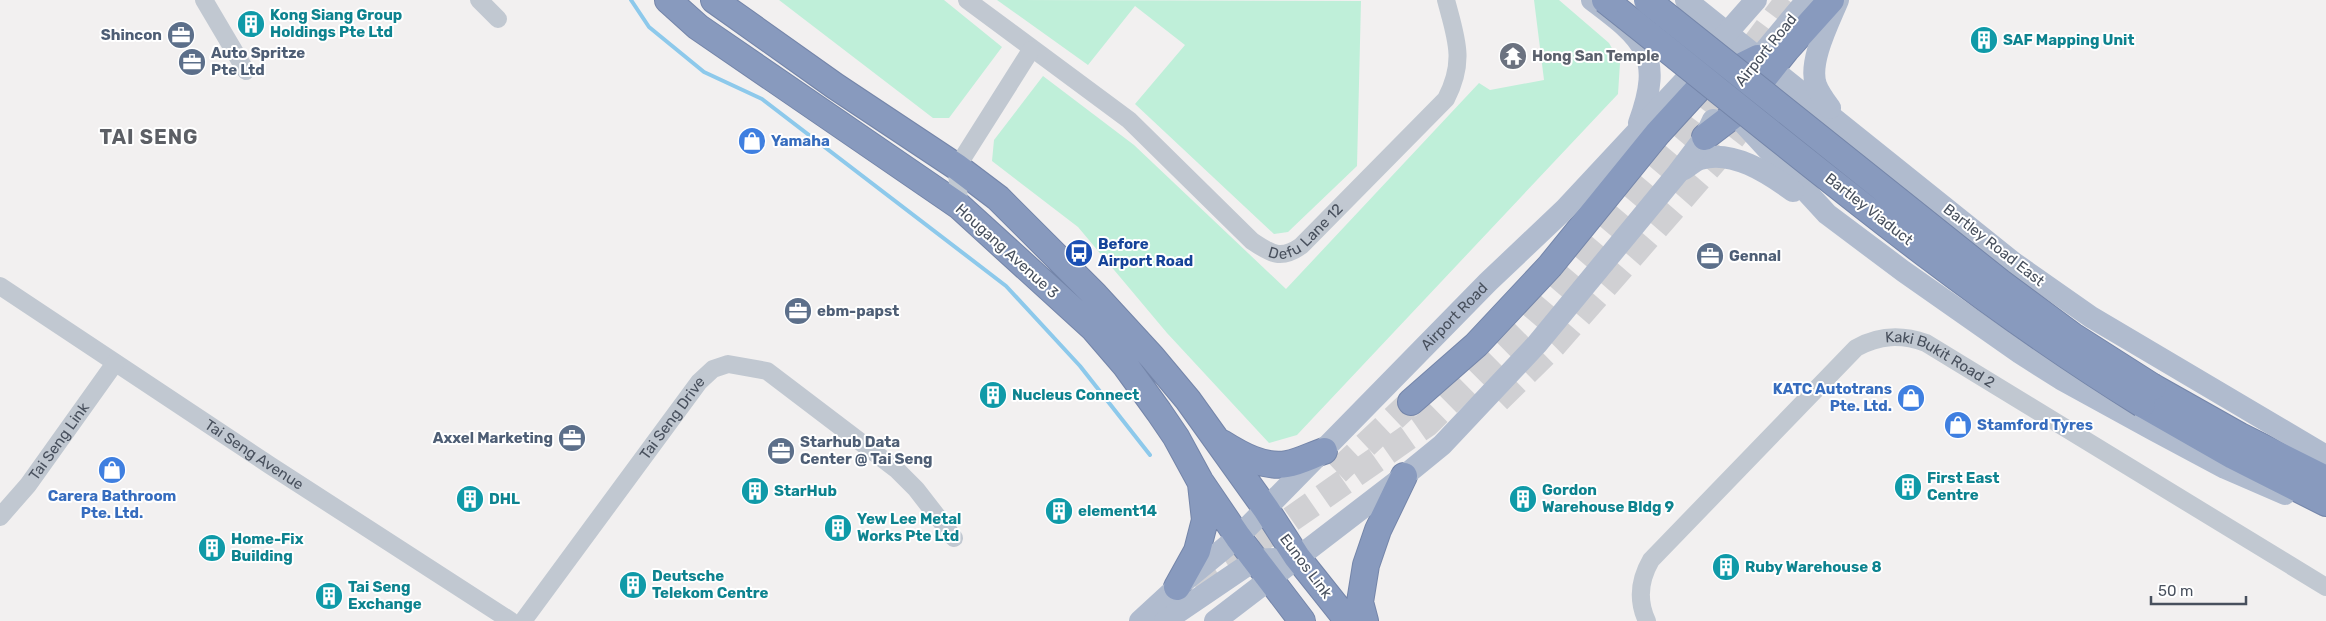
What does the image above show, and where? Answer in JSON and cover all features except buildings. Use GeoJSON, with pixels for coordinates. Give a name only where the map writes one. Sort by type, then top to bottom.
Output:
{"type":"FeatureCollection","features":[{"type":"Feature","properties":{"kind":"highway","name":"Hougang Avenue 3"},"geometry":{"type":"LineString","coordinates":[[668,0],[698,27],[725,44],[793,94],[959,206],[1094,329],[1125,365],[1168,424],[1200,481],[1262,569]]}},
{"type":"Feature","properties":{"kind":"highway","name":"Hougang Avenue 3"},"geometry":{"type":"LineString","coordinates":[[714,0],[835,86],[957,167],[998,198],[1095,295],[1152,357],[1217,440],[1266,509]]}},
{"type":"Feature","properties":{"kind":"highway","name":"Bartley Viaduct"},"geometry":{"type":"LineString","coordinates":[[1605,0],[1971,289],[2053,347],[2147,395]]}},
{"type":"Feature","properties":{"kind":"highway","name":"Bartley Viaduct"},"geometry":{"type":"LineString","coordinates":[[1647,0],[2000,282],[2073,336],[2147,395]]}},
{"type":"Feature","properties":{"kind":"highway"},"geometry":{"type":"LineString","coordinates":[[1705,138],[1764,63],[1830,0]]}},
{"type":"Feature","properties":{"kind":"highway"},"geometry":{"type":"LineString","coordinates":[[1411,402],[1476,345],[1550,266],[1658,134],[1695,81],[1764,63]]}},
{"type":"Feature","properties":{"kind":"highway"},"geometry":{"type":"LineString","coordinates":[[917,176],[924,162],[922,144]]}},
{"type":"Feature","properties":{"kind":"highway"},"geometry":{"type":"LineString","coordinates":[[2147,395],[2240,436],[2326,478]]}},
{"type":"Feature","properties":{"kind":"highway"},"geometry":{"type":"LineString","coordinates":[[2147,395],[2232,456],[2326,503]]}},
{"type":"Feature","properties":{"kind":"highway"},"geometry":{"type":"LineString","coordinates":[[1217,440],[1240,455],[1268,464],[1287,464],[1324,450]]}},
{"type":"Feature","properties":{"kind":"highway"},"geometry":{"type":"LineString","coordinates":[[1365,621],[1360,602],[1366,565],[1378,530],[1404,476]]}},
{"type":"Feature","properties":{"kind":"highway"},"geometry":{"type":"LineString","coordinates":[[1176,587],[1197,552],[1205,520],[1200,481]]}},
{"type":"Feature","properties":{"kind":"highway","name":"Eunos Link"},"geometry":{"type":"LineString","coordinates":[[1266,509],[1297,557],[1348,621]]}},
{"type":"Feature","properties":{"kind":"highway"},"geometry":{"type":"LineString","coordinates":[[1262,569],[1302,621]]}},
{"type":"Feature","properties":{"kind":"main road"},"geometry":{"type":"LineString","coordinates":[[1592,0],[1628,27],[1639,40],[1648,59],[1650,95],[1636,131]]}},
{"type":"Feature","properties":{"kind":"main road","name":"Bartley Road East"},"geometry":{"type":"LineString","coordinates":[[1686,0],[2014,263],[2091,317],[2326,456]]}},
{"type":"Feature","properties":{"kind":"main road","name":"Airport Road"},"geometry":{"type":"LineString","coordinates":[[1140,621],[1176,587],[1238,537],[1488,282],[1564,209],[1636,131],[1695,81],[1728,33],[1756,0]]}},
{"type":"Feature","properties":{"kind":"main road","name":"Airport Road"},"geometry":{"type":"LineString","coordinates":[[1764,63],[1807,0]]}},
{"type":"Feature","properties":{"kind":"main road"},"geometry":{"type":"LineString","coordinates":[[1836,120],[1816,86],[1814,75],[1820,43],[1838,0]]}},
{"type":"Feature","properties":{"kind":"main road"},"geometry":{"type":"LineString","coordinates":[[1695,81],[1729,109],[1827,214]]}},
{"type":"Feature","properties":{"kind":"main road"},"geometry":{"type":"LineString","coordinates":[[1165,621],[1262,569],[1297,557],[1442,445],[1537,344],[1705,138]]}},
{"type":"Feature","properties":{"kind":"main road"},"geometry":{"type":"LineString","coordinates":[[1677,174],[1704,159],[1721,158],[1737,161],[1772,176],[1827,214],[1903,271],[2061,379],[2225,468],[2276,491],[2326,507]]}},
{"type":"Feature","properties":{"kind":"main road"},"geometry":{"type":"LineString","coordinates":[[1214,621],[1262,569]]}},
{"type":"Feature","properties":{"kind":"street"},"geometry":{"type":"LineString","coordinates":[[204,0],[246,70]]}},
{"type":"Feature","properties":{"kind":"street"},"geometry":{"type":"LineString","coordinates":[[479,0],[498,19]]}},
{"type":"Feature","properties":{"kind":"street","name":"Defu Lane 12"},"geometry":{"type":"LineString","coordinates":[[967,0],[1129,120],[1252,241],[1268,252],[1278,254],[1292,252],[1301,246],[1446,99],[1455,82],[1459,60],[1456,39],[1446,0]]}},
{"type":"Feature","properties":{"kind":"street"},"geometry":{"type":"LineString","coordinates":[[959,206],[957,167],[1032,50]]}},
{"type":"Feature","properties":{"kind":"street","name":"Tai Seng Avenue"},"geometry":{"type":"LineString","coordinates":[[0,286],[278,471],[511,621]]}},
{"type":"Feature","properties":{"kind":"street","name":"Kaki Bukit Road 2"},"geometry":{"type":"LineString","coordinates":[[1647,621],[1641,591],[1643,574],[1651,560],[1856,348],[1868,342],[1894,336],[1912,338],[1926,344],[2326,587]]}},
{"type":"Feature","properties":{"kind":"street","name":"Tai Seng Link"},"geometry":{"type":"LineString","coordinates":[[0,516],[28,485],[115,363]]}},
{"type":"Feature","properties":{"kind":"street","name":"Tai Seng Drive"},"geometry":{"type":"LineString","coordinates":[[523,621],[699,382],[713,369],[728,364],[767,371],[878,453],[916,489],[954,538]]}},
{"type":"Feature","properties":{"kind":"green space"},"geometry":{"type":"Polygon","coordinates":[[[779,0],[944,0],[1002,47],[949,118],[933,118],[779,0]]]}},
{"type":"Feature","properties":{"kind":"green space"},"geometry":{"type":"Polygon","coordinates":[[[997,0],[1361,1],[1357,166],[1288,232],[1274,234],[1135,104],[1185,45],[1135,6],[1088,65],[997,0]]]}},
{"type":"Feature","properties":{"kind":"green space"},"geometry":{"type":"Polygon","coordinates":[[[1534,0],[1559,0],[1609,43],[1620,63],[1618,94],[1297,435],[1269,443],[1167,333],[1078,227],[992,161],[994,140],[1043,76],[1134,145],[1286,289],[1479,83],[1490,90],[1544,80],[1534,0]]]}},
{"type":"Feature","properties":{"kind":"waterway"},"geometry":{"type":"LineString","coordinates":[[631,0],[649,27],[704,72],[762,99],[1006,286],[1080,366],[1150,455]]}},
{"type":"Feature","properties":{"kind":"tunnel"},"geometry":{"type":"LineString","coordinates":[[1193,583],[1287,522],[1427,424],[1525,327],[1685,138],[1788,0]]}},
{"type":"Feature","properties":{"kind":"tunnel"},"geometry":{"type":"LineString","coordinates":[[1498,400],[1554,345],[1717,158],[1758,105]]}},
{"type":"Feature","properties":{"kind":"tunnel"},"geometry":{"type":"LineString","coordinates":[[1337,472],[1411,402]]}},
{"type":"Feature","properties":{"kind":"place","name":"Kong Siang Group Holdings Pte Ltd"},"geometry":{"type":"Point","coordinates":[251,24]}},
{"type":"Feature","properties":{"kind":"place","name":"Shincon"},"geometry":{"type":"Point","coordinates":[181,35]}},
{"type":"Feature","properties":{"kind":"place","name":"SAF Mapping Unit"},"geometry":{"type":"Point","coordinates":[1984,40]}},
{"type":"Feature","properties":{"kind":"place","name":"Hong San Temple"},"geometry":{"type":"Point","coordinates":[1513,56]}},
{"type":"Feature","properties":{"kind":"place","name":"Auto Spritze Pte Ltd"},"geometry":{"type":"Point","coordinates":[192,62]}},
{"type":"Feature","properties":{"kind":"place","name":"Yamaha"},"geometry":{"type":"Point","coordinates":[752,141]}},
{"type":"Feature","properties":{"kind":"place","name":"Before Airport Road"},"geometry":{"type":"Point","coordinates":[1079,253]}},
{"type":"Feature","properties":{"kind":"place","name":"Gennal"},"geometry":{"type":"Point","coordinates":[1710,256]}},
{"type":"Feature","properties":{"kind":"place","name":"ebm-papst"},"geometry":{"type":"Point","coordinates":[798,311]}},
{"type":"Feature","properties":{"kind":"place","name":"Nucleus Connect"},"geometry":{"type":"Point","coordinates":[993,395]}},
{"type":"Feature","properties":{"kind":"place","name":"KATC Autotrans Pte. Ltd."},"geometry":{"type":"Point","coordinates":[1911,398]}},
{"type":"Feature","properties":{"kind":"place","name":"Stamford Tyres"},"geometry":{"type":"Point","coordinates":[1958,425]}},
{"type":"Feature","properties":{"kind":"place","name":"Axxel Marketing"},"geometry":{"type":"Point","coordinates":[572,438]}},
{"type":"Feature","properties":{"kind":"place","name":"Starhub Data Center @ Tai Seng"},"geometry":{"type":"Point","coordinates":[781,451]}},
{"type":"Feature","properties":{"kind":"place","name":"Carera Bathroom Pte. Ltd."},"geometry":{"type":"Point","coordinates":[112,470]}},
{"type":"Feature","properties":{"kind":"place","name":"First East Centre"},"geometry":{"type":"Point","coordinates":[1908,487]}},
{"type":"Feature","properties":{"kind":"place","name":"StarHub"},"geometry":{"type":"Point","coordinates":[755,491]}},
{"type":"Feature","properties":{"kind":"place","name":"DHL"},"geometry":{"type":"Point","coordinates":[470,499]}},
{"type":"Feature","properties":{"kind":"place","name":"Gordon Warehouse Bldg 9"},"geometry":{"type":"Point","coordinates":[1523,499]}},
{"type":"Feature","properties":{"kind":"place","name":"element14"},"geometry":{"type":"Point","coordinates":[1059,511]}},
{"type":"Feature","properties":{"kind":"place","name":"Yew Lee Metal Works Pte Ltd"},"geometry":{"type":"Point","coordinates":[838,528]}},
{"type":"Feature","properties":{"kind":"place","name":"Home-Fix Building"},"geometry":{"type":"Point","coordinates":[212,548]}},
{"type":"Feature","properties":{"kind":"place","name":"Ruby Warehouse 8"},"geometry":{"type":"Point","coordinates":[1726,567]}},
{"type":"Feature","properties":{"kind":"place","name":"Deutsche Telekom Centre"},"geometry":{"type":"Point","coordinates":[633,585]}},
{"type":"Feature","properties":{"kind":"place","name":"Tai Seng Exchange"},"geometry":{"type":"Point","coordinates":[329,596]}},
{"type":"Feature","properties":{"kind":"district","name":"TAI SENG"},"geometry":{"type":"Point","coordinates":[149,137]}}]}
